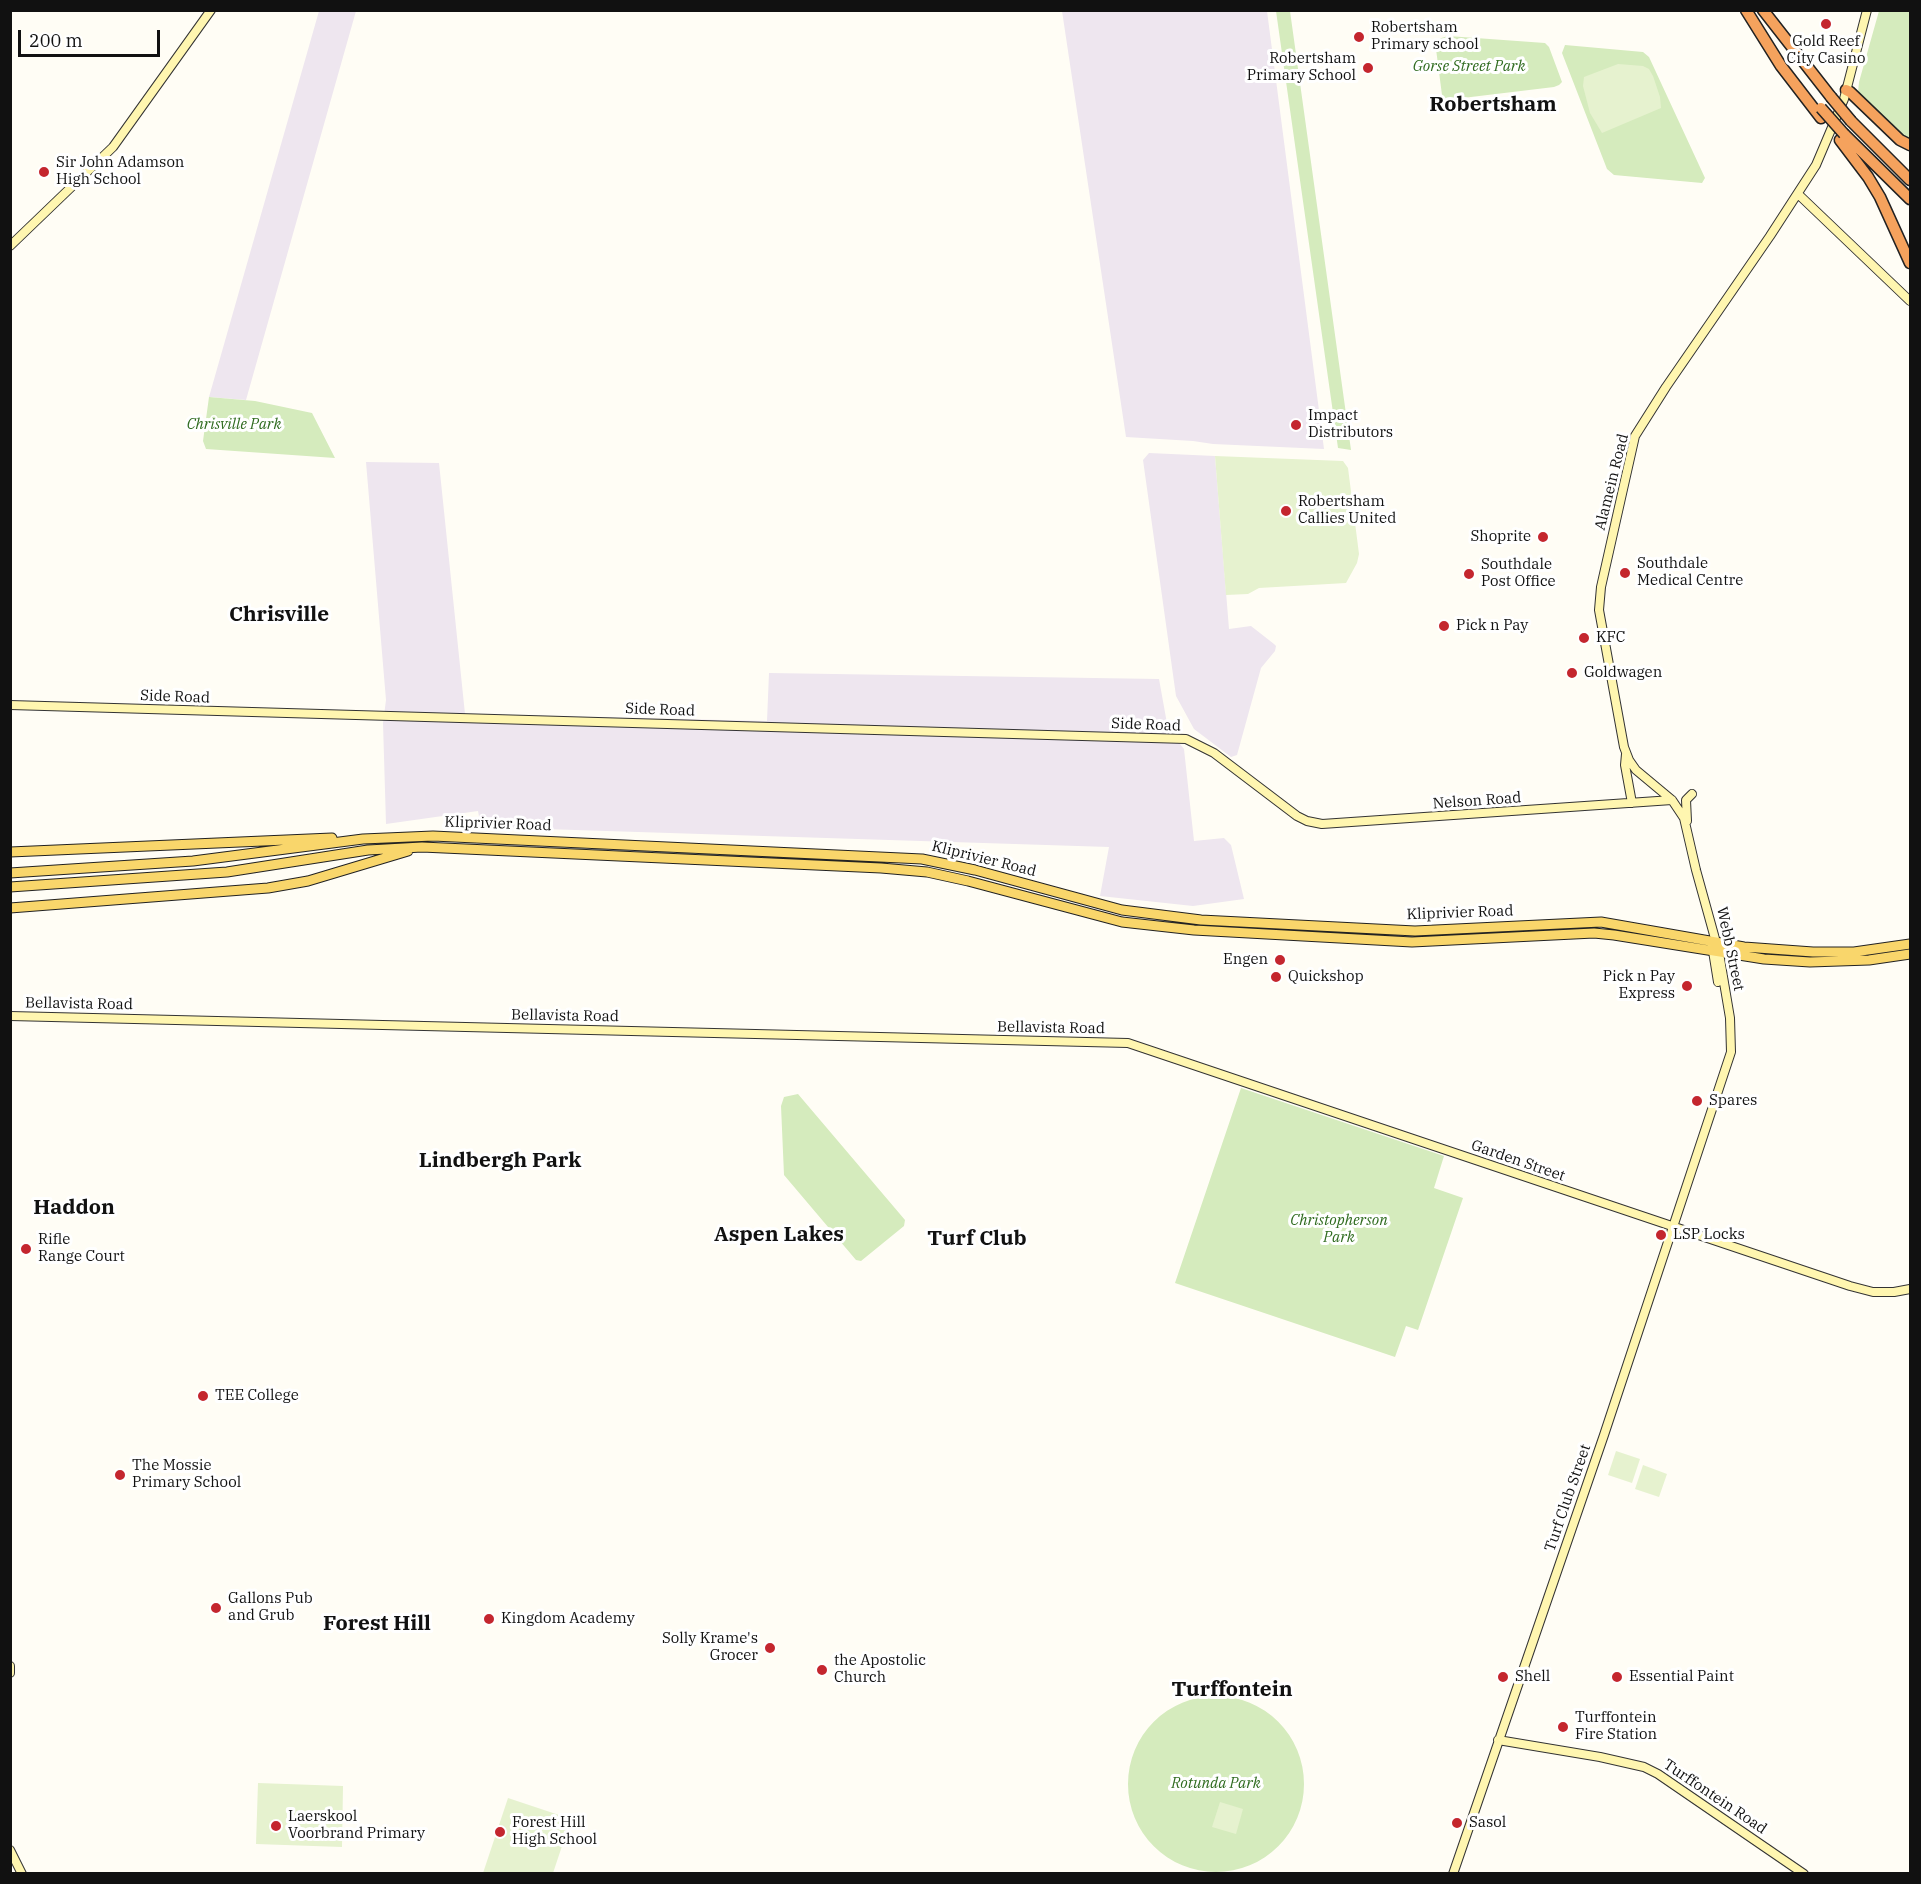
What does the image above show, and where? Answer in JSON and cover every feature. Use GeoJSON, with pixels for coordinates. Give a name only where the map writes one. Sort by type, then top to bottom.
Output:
{"type":"FeatureCollection","features":[{"type":"Feature","properties":{"kind":"highway"},"geometry":{"type":"LineString","coordinates":[[1746,10],[1768,44],[1821,113],[1842,137],[1911,199]]}},
{"type":"Feature","properties":{"kind":"highway"},"geometry":{"type":"LineString","coordinates":[[1763,10],[1851,121],[1911,180]]}},
{"type":"Feature","properties":{"kind":"highway"},"geometry":{"type":"LineString","coordinates":[[1847,94],[1900,140],[1911,145]]}},
{"type":"Feature","properties":{"kind":"highway"},"geometry":{"type":"LineString","coordinates":[[1842,137],[1880,197],[1911,263]]}},
{"type":"Feature","properties":{"kind":"highway"},"geometry":{"type":"LineString","coordinates":[[1878,150],[1911,171]]}},
{"type":"Feature","properties":{"kind":"main road","name":"Kliprivier Road"},"geometry":{"type":"LineString","coordinates":[[10,873],[229,858],[363,839],[433,836],[922,859],[953,865],[1090,903],[1148,915],[1201,920],[1406,930],[1601,922],[1789,961],[1869,960],[1911,954]]}},
{"type":"Feature","properties":{"kind":"main road"},"geometry":{"type":"LineString","coordinates":[[10,852],[240,844],[346,837],[363,839]]}},
{"type":"Feature","properties":{"kind":"main road"},"geometry":{"type":"LineString","coordinates":[[10,908],[268,888],[308,881],[422,847]]}},
{"type":"Feature","properties":{"kind":"main road","name":"Kliprivier Road"},"geometry":{"type":"LineString","coordinates":[[10,887],[227,872],[377,849],[422,847],[927,872],[1101,917],[1151,927],[1412,942],[1594,933],[1715,947],[1813,952],[1854,952],[1911,944]]}},
{"type":"Feature","properties":{"kind":"street"},"geometry":{"type":"LineString","coordinates":[[10,246],[117,141],[211,10]]}},
{"type":"Feature","properties":{"kind":"street"},"geometry":{"type":"LineString","coordinates":[[1847,94],[1867,10]]}},
{"type":"Feature","properties":{"kind":"street"},"geometry":{"type":"LineString","coordinates":[[1847,94],[1872,10]]}},
{"type":"Feature","properties":{"kind":"street","name":"Alamein Road"},"geometry":{"type":"LineString","coordinates":[[1672,800],[1636,770],[1626,754],[1599,610],[1599,600],[1633,442],[1654,404],[1816,165],[1847,94]]}},
{"type":"Feature","properties":{"kind":"street"},"geometry":{"type":"LineString","coordinates":[[1798,194],[1911,302]]}},
{"type":"Feature","properties":{"kind":"street","name":"Side Road"},"geometry":{"type":"LineString","coordinates":[[10,705],[1186,739],[1214,753],[1287,809]]}},
{"type":"Feature","properties":{"kind":"street"},"geometry":{"type":"LineString","coordinates":[[1626,754],[1625,765],[1632,803]]}},
{"type":"Feature","properties":{"kind":"street"},"geometry":{"type":"LineString","coordinates":[[1688,831],[1686,800],[1692,794]]}},
{"type":"Feature","properties":{"kind":"street","name":"Nelson Road"},"geometry":{"type":"LineString","coordinates":[[1287,809],[1307,821],[1328,825],[1672,800]]}},
{"type":"Feature","properties":{"kind":"street","name":"Webb Street"},"geometry":{"type":"LineString","coordinates":[[1672,800],[1683,816],[1688,831],[1698,889],[1715,947],[1730,1018],[1729,1060],[1706,1130]]}},
{"type":"Feature","properties":{"kind":"street","name":"Bellavista Road"},"geometry":{"type":"LineString","coordinates":[[10,1016],[1120,1042]]}},
{"type":"Feature","properties":{"kind":"street","name":"Garden Street"},"geometry":{"type":"LineString","coordinates":[[1120,1042],[1160,1053],[1866,1291],[1887,1292],[1911,1289]]}},
{"type":"Feature","properties":{"kind":"street","name":"Turf Club Street"},"geometry":{"type":"LineString","coordinates":[[1453,1874],[1706,1130]]}},
{"type":"Feature","properties":{"kind":"street","name":"Turffontein Road"},"geometry":{"type":"LineString","coordinates":[[1498,1740],[1600,1756],[1644,1767],[1658,1774],[1804,1874]]}},
{"type":"Feature","properties":{"kind":"street"},"geometry":{"type":"LineString","coordinates":[[10,1850],[22,1874]]}},
{"type":"Feature","properties":{"kind":"shaded area"},"geometry":{"type":"Polygon","coordinates":[[[319,11],[356,11],[246,400],[209,397],[319,11]]]}},
{"type":"Feature","properties":{"kind":"shaded area"},"geometry":{"type":"Polygon","coordinates":[[[1062,11],[1267,11],[1324,449],[1126,437],[1062,11]]]}},
{"type":"Feature","properties":{"kind":"shaded area"},"geometry":{"type":"Polygon","coordinates":[[[1149,453],[1215,456],[1229,629],[1251,626],[1276,646],[1275,651],[1261,668],[1237,755],[1231,757],[1194,729],[1176,696],[1143,460],[1149,453]]]}},
{"type":"Feature","properties":{"kind":"shaded area"},"geometry":{"type":"Polygon","coordinates":[[[366,462],[439,463],[465,714],[767,721],[769,673],[1159,679],[1168,729],[1184,749],[1194,841],[1224,838],[1231,845],[1244,899],[1193,906],[1100,896],[1109,847],[481,827],[478,811],[386,824],[383,723],[386,700],[366,462]]]}},
{"type":"Feature","properties":{"kind":"green space"},"geometry":{"type":"Polygon","coordinates":[[[1276,11],[1290,11],[1351,450],[1338,448],[1276,11]]]}},
{"type":"Feature","properties":{"kind":"green space"},"geometry":{"type":"Polygon","coordinates":[[[1879,11],[1910,11],[1910,141],[1903,137],[1858,93],[1879,11]]]}},
{"type":"Feature","properties":{"kind":"green space","name":"Gorse Street Park"},"geometry":{"type":"Polygon","coordinates":[[[1448,36],[1545,43],[1549,47],[1562,82],[1554,87],[1446,100],[1442,95],[1436,49],[1438,39],[1448,36]]]}},
{"type":"Feature","properties":{"kind":"green space"},"geometry":{"type":"Polygon","coordinates":[[[1565,45],[1643,52],[1649,57],[1705,178],[1702,183],[1614,175],[1607,169],[1562,53],[1565,45]]]}},
{"type":"Feature","properties":{"kind":"green space"},"geometry":{"type":"Polygon","coordinates":[[[1618,64],[1643,66],[1649,69],[1660,97],[1661,108],[1602,133],[1590,113],[1583,86],[1584,77],[1618,64]]]}},
{"type":"Feature","properties":{"kind":"green space","name":"Chrisville Park"},"geometry":{"type":"Polygon","coordinates":[[[209,397],[255,401],[312,413],[335,458],[206,449],[203,441],[209,397]]]}},
{"type":"Feature","properties":{"kind":"green space","name":"Robertsham Callies United"},"geometry":{"type":"Polygon","coordinates":[[[1215,456],[1343,461],[1348,468],[1359,554],[1357,563],[1346,583],[1259,588],[1248,594],[1226,595],[1215,456]]]}},
{"type":"Feature","properties":{"kind":"green space","name":"Christopherson Park"},"geometry":{"type":"Polygon","coordinates":[[[1241,1088],[1444,1156],[1434,1188],[1463,1198],[1418,1330],[1406,1326],[1395,1357],[1175,1283],[1241,1088]]]}},
{"type":"Feature","properties":{"kind":"green space"},"geometry":{"type":"Polygon","coordinates":[[[798,1094],[905,1220],[904,1226],[861,1261],[856,1260],[784,1175],[781,1106],[784,1097],[798,1094]]]}},
{"type":"Feature","properties":{"kind":"green space"},"geometry":{"type":"Polygon","coordinates":[[[1616,1451],[1640,1459],[1632,1483],[1608,1475],[1616,1451]]]}},
{"type":"Feature","properties":{"kind":"green space"},"geometry":{"type":"Polygon","coordinates":[[[1643,1465],[1667,1474],[1659,1497],[1635,1489],[1643,1465]]]}},
{"type":"Feature","properties":{"kind":"green space","name":"Rotunda Park"},"geometry":{"type":"Polygon","coordinates":[[[1216,1696],[1250,1703],[1265,1711],[1278,1722],[1289,1735],[1297,1750],[1304,1784],[1297,1818],[1289,1833],[1278,1846],[1265,1857],[1250,1865],[1216,1872],[1182,1865],[1167,1857],[1154,1846],[1143,1833],[1135,1818],[1128,1784],[1135,1750],[1143,1735],[1154,1722],[1167,1711],[1182,1703],[1216,1696]]]}},
{"type":"Feature","properties":{"kind":"green space"},"geometry":{"type":"Polygon","coordinates":[[[258,1783],[343,1786],[342,1847],[256,1844],[258,1783]]]}},
{"type":"Feature","properties":{"kind":"green space"},"geometry":{"type":"Polygon","coordinates":[[[508,1798],[571,1819],[553,1873],[483,1873],[508,1798]]]}},
{"type":"Feature","properties":{"kind":"green space"},"geometry":{"type":"Polygon","coordinates":[[[1220,1802],[1243,1809],[1236,1834],[1212,1827],[1220,1802]]]}},
{"type":"Feature","properties":{"kind":"place","name":"Gold Reef City Casino"},"geometry":{"type":"Point","coordinates":[1826,24]}},
{"type":"Feature","properties":{"kind":"place","name":"Robertsham Primary school"},"geometry":{"type":"Point","coordinates":[1359,37]}},
{"type":"Feature","properties":{"kind":"place","name":"Robertsham Primary School"},"geometry":{"type":"Point","coordinates":[1368,68]}},
{"type":"Feature","properties":{"kind":"place","name":"Sir John Adamson High School"},"geometry":{"type":"Point","coordinates":[44,172]}},
{"type":"Feature","properties":{"kind":"place","name":"Impact Distributors"},"geometry":{"type":"Point","coordinates":[1296,425]}},
{"type":"Feature","properties":{"kind":"place","name":"Robertsham Callies United"},"geometry":{"type":"Point","coordinates":[1286,511]}},
{"type":"Feature","properties":{"kind":"place","name":"Shoprite"},"geometry":{"type":"Point","coordinates":[1543,537]}},
{"type":"Feature","properties":{"kind":"place","name":"Southdale Medical Centre"},"geometry":{"type":"Point","coordinates":[1625,573]}},
{"type":"Feature","properties":{"kind":"place","name":"Southdale Post Office"},"geometry":{"type":"Point","coordinates":[1469,574]}},
{"type":"Feature","properties":{"kind":"place","name":"Pick n Pay"},"geometry":{"type":"Point","coordinates":[1444,626]}},
{"type":"Feature","properties":{"kind":"place","name":"KFC"},"geometry":{"type":"Point","coordinates":[1584,638]}},
{"type":"Feature","properties":{"kind":"place","name":"Goldwagen"},"geometry":{"type":"Point","coordinates":[1572,673]}},
{"type":"Feature","properties":{"kind":"place","name":"Engen"},"geometry":{"type":"Point","coordinates":[1280,960]}},
{"type":"Feature","properties":{"kind":"place","name":"Quickshop"},"geometry":{"type":"Point","coordinates":[1276,977]}},
{"type":"Feature","properties":{"kind":"place","name":"Pick n Pay Express"},"geometry":{"type":"Point","coordinates":[1687,986]}},
{"type":"Feature","properties":{"kind":"place","name":"Spares"},"geometry":{"type":"Point","coordinates":[1697,1101]}},
{"type":"Feature","properties":{"kind":"place","name":"LSP Locks"},"geometry":{"type":"Point","coordinates":[1661,1235]}},
{"type":"Feature","properties":{"kind":"place","name":"Rifle Range Court"},"geometry":{"type":"Point","coordinates":[26,1249]}},
{"type":"Feature","properties":{"kind":"place","name":"TEE College"},"geometry":{"type":"Point","coordinates":[203,1396]}},
{"type":"Feature","properties":{"kind":"place","name":"The Mossie Primary School"},"geometry":{"type":"Point","coordinates":[120,1475]}},
{"type":"Feature","properties":{"kind":"place","name":"Gallons Pub and Grub"},"geometry":{"type":"Point","coordinates":[216,1608]}},
{"type":"Feature","properties":{"kind":"place","name":"Kingdom Academy"},"geometry":{"type":"Point","coordinates":[489,1619]}},
{"type":"Feature","properties":{"kind":"place","name":"Solly Krame's Grocer"},"geometry":{"type":"Point","coordinates":[770,1648]}},
{"type":"Feature","properties":{"kind":"place","name":"the Apostolic Church"},"geometry":{"type":"Point","coordinates":[822,1670]}},
{"type":"Feature","properties":{"kind":"place","name":"Shell"},"geometry":{"type":"Point","coordinates":[1503,1677]}},
{"type":"Feature","properties":{"kind":"place","name":"Essential Paint"},"geometry":{"type":"Point","coordinates":[1617,1677]}},
{"type":"Feature","properties":{"kind":"place","name":"Turffontein Fire Station"},"geometry":{"type":"Point","coordinates":[1563,1727]}},
{"type":"Feature","properties":{"kind":"place","name":"Sasol"},"geometry":{"type":"Point","coordinates":[1457,1823]}},
{"type":"Feature","properties":{"kind":"place","name":"Laerskool Voorbrand Primary"},"geometry":{"type":"Point","coordinates":[276,1826]}},
{"type":"Feature","properties":{"kind":"place","name":"Forest Hill High School"},"geometry":{"type":"Point","coordinates":[500,1832]}},
{"type":"Feature","properties":{"kind":"district","name":"Robertsham"},"geometry":{"type":"Point","coordinates":[1493,105]}},
{"type":"Feature","properties":{"kind":"district","name":"Chrisville"},"geometry":{"type":"Point","coordinates":[279,615]}},
{"type":"Feature","properties":{"kind":"district","name":"Lindbergh Park"},"geometry":{"type":"Point","coordinates":[500,1161]}},
{"type":"Feature","properties":{"kind":"district","name":"Haddon"},"geometry":{"type":"Point","coordinates":[74,1208]}},
{"type":"Feature","properties":{"kind":"district","name":"Aspen Lakes"},"geometry":{"type":"Point","coordinates":[779,1235]}},
{"type":"Feature","properties":{"kind":"district","name":"Turf Club"},"geometry":{"type":"Point","coordinates":[977,1239]}},
{"type":"Feature","properties":{"kind":"district","name":"Forest Hill"},"geometry":{"type":"Point","coordinates":[377,1624]}},
{"type":"Feature","properties":{"kind":"district","name":"Turffontein"},"geometry":{"type":"Point","coordinates":[1232,1690]}}]}
